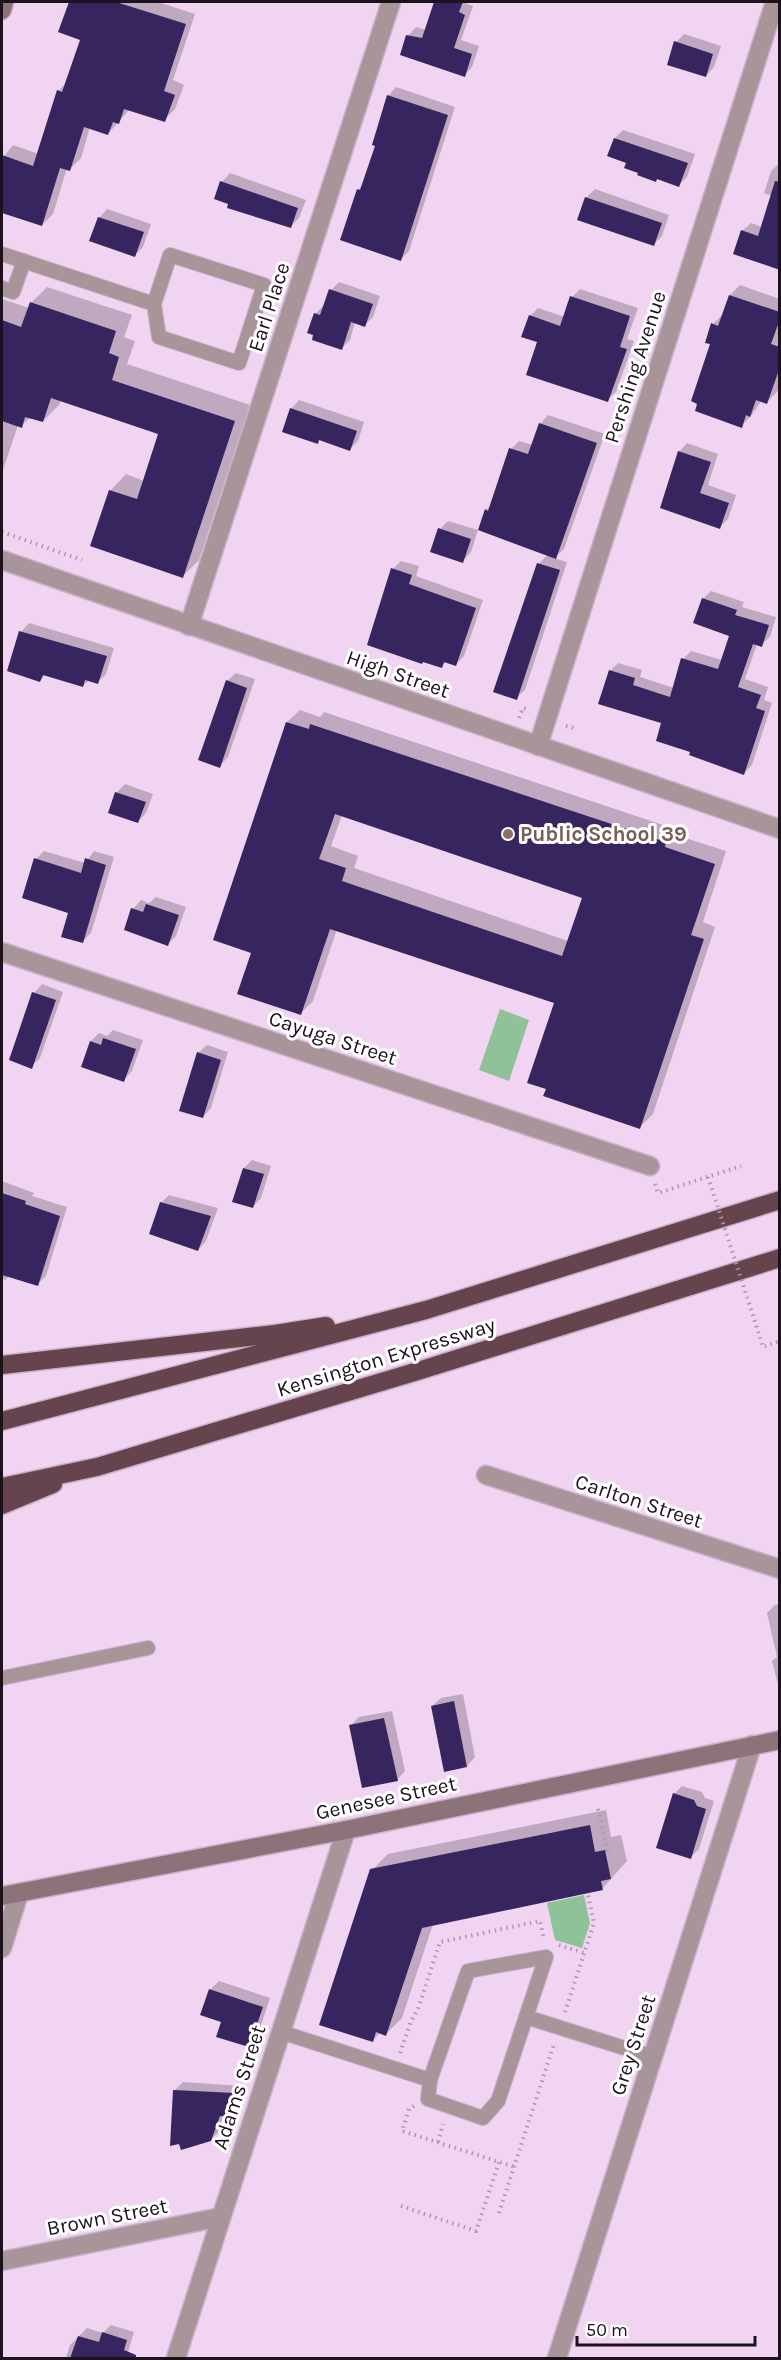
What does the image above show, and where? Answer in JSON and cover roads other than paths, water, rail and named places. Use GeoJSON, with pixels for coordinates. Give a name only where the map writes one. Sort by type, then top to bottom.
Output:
{"type":"FeatureCollection","features":[{"type":"Feature","properties":{"kind":"highway","name":"Kensington Expressway"},"geometry":{"type":"LineString","coordinates":[[2,1421],[426,1310],[780,1200]]}},
{"type":"Feature","properties":{"kind":"highway","name":"Kensington Expressway"},"geometry":{"type":"LineString","coordinates":[[2,1487],[97,1467],[418,1371],[780,1258]]}},
{"type":"Feature","properties":{"kind":"highway"},"geometry":{"type":"LineString","coordinates":[[2,1365],[275,1334],[426,1310]]}},
{"type":"Feature","properties":{"kind":"highway"},"geometry":{"type":"LineString","coordinates":[[2,1505],[97,1467]]}},
{"type":"Feature","properties":{"kind":"main road"},"geometry":{"type":"LineString","coordinates":[[2,10],[4,2]]}},
{"type":"Feature","properties":{"kind":"main road","name":"Genesee Street"},"geometry":{"type":"LineString","coordinates":[[10,1894],[346,1830],[780,1740]]}},
{"type":"Feature","properties":{"kind":"street","name":"Earl Place"},"geometry":{"type":"LineString","coordinates":[[189,626],[391,2]]}},
{"type":"Feature","properties":{"kind":"street","name":"Pershing Avenue"},"geometry":{"type":"LineString","coordinates":[[538,746],[775,2]]}},
{"type":"Feature","properties":{"kind":"street","name":"High Street"},"geometry":{"type":"LineString","coordinates":[[2,560],[780,829]]}},
{"type":"Feature","properties":{"kind":"street","name":"Cayuga Street"},"geometry":{"type":"LineString","coordinates":[[2,952],[650,1166]]}},
{"type":"Feature","properties":{"kind":"street","name":"Carlton Street"},"geometry":{"type":"LineString","coordinates":[[486,1475],[780,1569]]}},
{"type":"Feature","properties":{"kind":"street","name":"Grey Street"},"geometry":{"type":"LineString","coordinates":[[557,2358],[752,1745]]}},
{"type":"Feature","properties":{"kind":"street","name":"Adams Street"},"geometry":{"type":"LineString","coordinates":[[176,2358],[346,1830]]}},
{"type":"Feature","properties":{"kind":"street"},"geometry":{"type":"LineString","coordinates":[[2,1948],[10,1894]]}},
{"type":"Feature","properties":{"kind":"street","name":"Brown Street"},"geometry":{"type":"LineString","coordinates":[[2,2261],[221,2217]]}},
{"type":"Feature","properties":{"kind":"lane"},"geometry":{"type":"LineString","coordinates":[[2,254],[154,303]]}},
{"type":"Feature","properties":{"kind":"lane"},"geometry":{"type":"LineString","coordinates":[[170,255],[264,285],[239,363],[159,337],[154,303],[170,255]]}},
{"type":"Feature","properties":{"kind":"lane"},"geometry":{"type":"LineString","coordinates":[[2,288],[14,292],[24,261]]}},
{"type":"Feature","properties":{"kind":"lane"},"geometry":{"type":"LineString","coordinates":[[2,1678],[148,1648]]}},
{"type":"Feature","properties":{"kind":"lane"},"geometry":{"type":"LineString","coordinates":[[546,1957],[498,2101],[483,2118],[428,2099],[430,2080],[468,1971],[546,1957]]}},
{"type":"Feature","properties":{"kind":"lane"},"geometry":{"type":"LineString","coordinates":[[526,2017],[653,2057]]}},
{"type":"Feature","properties":{"kind":"lane"},"geometry":{"type":"LineString","coordinates":[[281,2032],[430,2080]]}},
{"type":"Feature","properties":{"kind":"place","name":"Public School 39"},"geometry":{"type":"Point","coordinates":[508,834]}}]}
